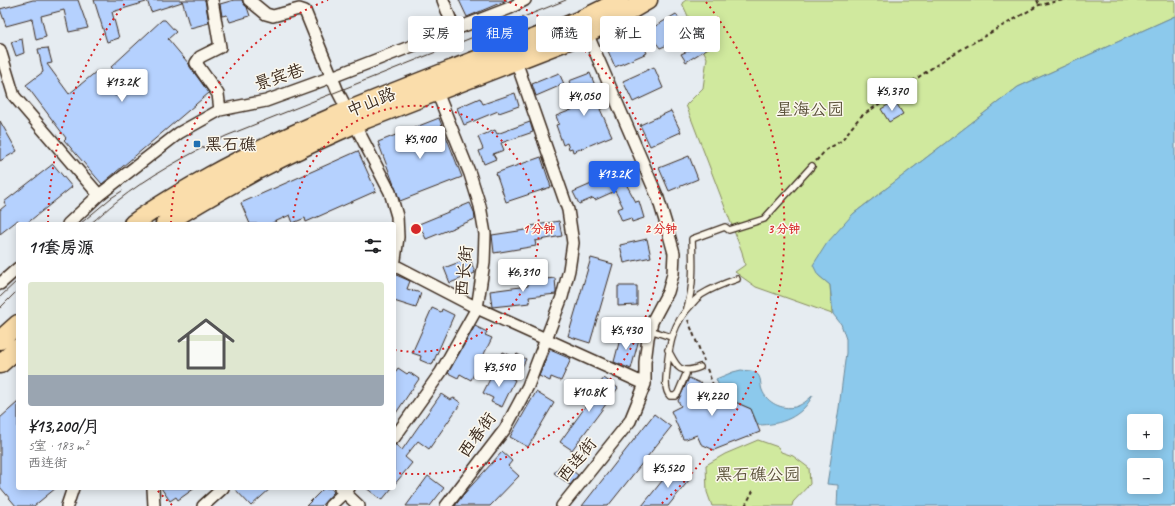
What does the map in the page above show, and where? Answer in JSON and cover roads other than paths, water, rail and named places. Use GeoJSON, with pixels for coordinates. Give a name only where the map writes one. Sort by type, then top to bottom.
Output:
{"type":"FeatureCollection","features":[{"type":"Feature","properties":{"kind":"highway","name":"中山路"},"geometry":{"type":"LineString","coordinates":[[169,222],[203,200],[285,156],[351,117],[582,19],[620,0]]}},
{"type":"Feature","properties":{"kind":"highway","name":"中山路"},"geometry":{"type":"LineString","coordinates":[[592,30],[648,0]]}},
{"type":"Feature","properties":{"kind":"highway","name":"中山路"},"geometry":{"type":"LineString","coordinates":[[136,222],[169,200],[276,141],[437,92],[539,52]]}},
{"type":"Feature","properties":{"kind":"highway"},"geometry":{"type":"LineString","coordinates":[[0,340],[16,326]]}},
{"type":"Feature","properties":{"kind":"highway"},"geometry":{"type":"LineString","coordinates":[[0,364],[16,350]]}},
{"type":"Feature","properties":{"kind":"street"},"geometry":{"type":"LineString","coordinates":[[212,0],[220,47],[200,57],[196,62],[218,94],[220,110]]}},
{"type":"Feature","properties":{"kind":"street"},"geometry":{"type":"LineString","coordinates":[[249,0],[266,14],[273,16],[299,10],[305,11],[332,77],[390,192],[397,216],[398,237],[396,252]]}},
{"type":"Feature","properties":{"kind":"street"},"geometry":{"type":"LineString","coordinates":[[443,0],[449,16]]}},
{"type":"Feature","properties":{"kind":"street","name":"景宾巷"},"geometry":{"type":"LineString","coordinates":[[464,25],[510,8],[525,0]]}},
{"type":"Feature","properties":{"kind":"street","name":"西连街"},"geometry":{"type":"LineString","coordinates":[[562,506],[630,421],[645,384],[645,362],[652,322],[668,292],[673,274],[674,253],[658,198],[592,45]]}},
{"type":"Feature","properties":{"kind":"street","name":"景宾巷"},"geometry":{"type":"LineString","coordinates":[[70,222],[100,195],[180,133],[220,110],[266,101],[408,47]]}},
{"type":"Feature","properties":{"kind":"street"},"geometry":{"type":"LineString","coordinates":[[0,50],[14,96],[100,195]]}},
{"type":"Feature","properties":{"kind":"street","name":"西春街"},"geometry":{"type":"LineString","coordinates":[[446,506],[505,429],[528,386],[562,297],[569,270],[573,243],[568,210],[516,61]]}},
{"type":"Feature","properties":{"kind":"street","name":"西长街"},"geometry":{"type":"LineString","coordinates":[[396,435],[441,372],[477,308],[484,263],[485,234],[480,206],[470,174],[437,92]]}},
{"type":"Feature","properties":{"kind":"street"},"geometry":{"type":"LineString","coordinates":[[396,267],[477,308],[645,384]]}},
{"type":"Feature","properties":{"kind":"street"},"geometry":{"type":"LineString","coordinates":[[0,284],[16,270]]}},
{"type":"Feature","properties":{"kind":"street"},"geometry":{"type":"LineString","coordinates":[[68,506],[72,490]]}},
{"type":"Feature","properties":{"kind":"street"},"geometry":{"type":"LineString","coordinates":[[153,490],[154,506]]}},
{"type":"Feature","properties":{"kind":"street"},"geometry":{"type":"LineString","coordinates":[[203,506],[221,490]]}},
{"type":"Feature","properties":{"kind":"street"},"geometry":{"type":"LineString","coordinates":[[330,506],[344,490],[359,506]]}},
{"type":"Feature","properties":{"kind":"lane"},"geometry":{"type":"LineString","coordinates":[[686,310],[691,296],[693,260],[692,239],[725,227],[729,230],[764,219],[812,166]]}},
{"type":"Feature","properties":{"kind":"lane"},"geometry":{"type":"LineString","coordinates":[[686,371],[678,393],[675,396],[670,396],[666,387],[668,350],[671,337],[679,321],[686,310],[700,296],[725,283],[737,279]]}},
{"type":"Feature","properties":{"kind":"lane"},"geometry":{"type":"LineString","coordinates":[[650,330],[671,337]]}},
{"type":"Feature","properties":{"kind":"lane"},"geometry":{"type":"LineString","coordinates":[[668,350],[675,364],[681,369],[686,371],[700,367]]}},
{"type":"Feature","properties":{"kind":"water"},"geometry":{"type":"Polygon","coordinates":[[[1175,16],[1175,506],[837,506],[838,485],[827,484],[839,408],[846,353],[846,339],[841,324],[833,314],[830,285],[818,275],[813,265],[827,243],[853,214],[1018,87],[1175,16]]]}},
{"type":"Feature","properties":{"kind":"water"},"geometry":{"type":"Polygon","coordinates":[[[741,370],[753,371],[756,373],[760,379],[764,395],[771,402],[780,406],[790,408],[798,406],[813,395],[803,409],[790,418],[767,425],[758,425],[751,409],[723,396],[716,379],[741,370]]]}},
{"type":"Feature","properties":{"kind":"tram line"},"geometry":{"type":"LineString","coordinates":[[92,222],[129,192],[155,175],[183,158],[226,136],[566,0]]}},
{"type":"Feature","properties":{"kind":"tram line"},"geometry":{"type":"LineString","coordinates":[[82,222],[111,198],[122,191]]}},
{"type":"Feature","properties":{"kind":"tram line"},"geometry":{"type":"LineString","coordinates":[[0,297],[16,282]]}},
{"type":"Feature","properties":{"kind":"tram line"},"geometry":{"type":"LineString","coordinates":[[0,308],[16,292]]}},
{"type":"Feature","properties":{"kind":"place","name":"黑石礁"},"geometry":{"type":"Point","coordinates":[197,144]}},
{"type":"Feature","properties":{"kind":"park label","name":"星海公园"},"geometry":{"type":"Point","coordinates":[810,109]}},
{"type":"Feature","properties":{"kind":"park label","name":"黑石礁公园"},"geometry":{"type":"Point","coordinates":[758,474]}}]}
